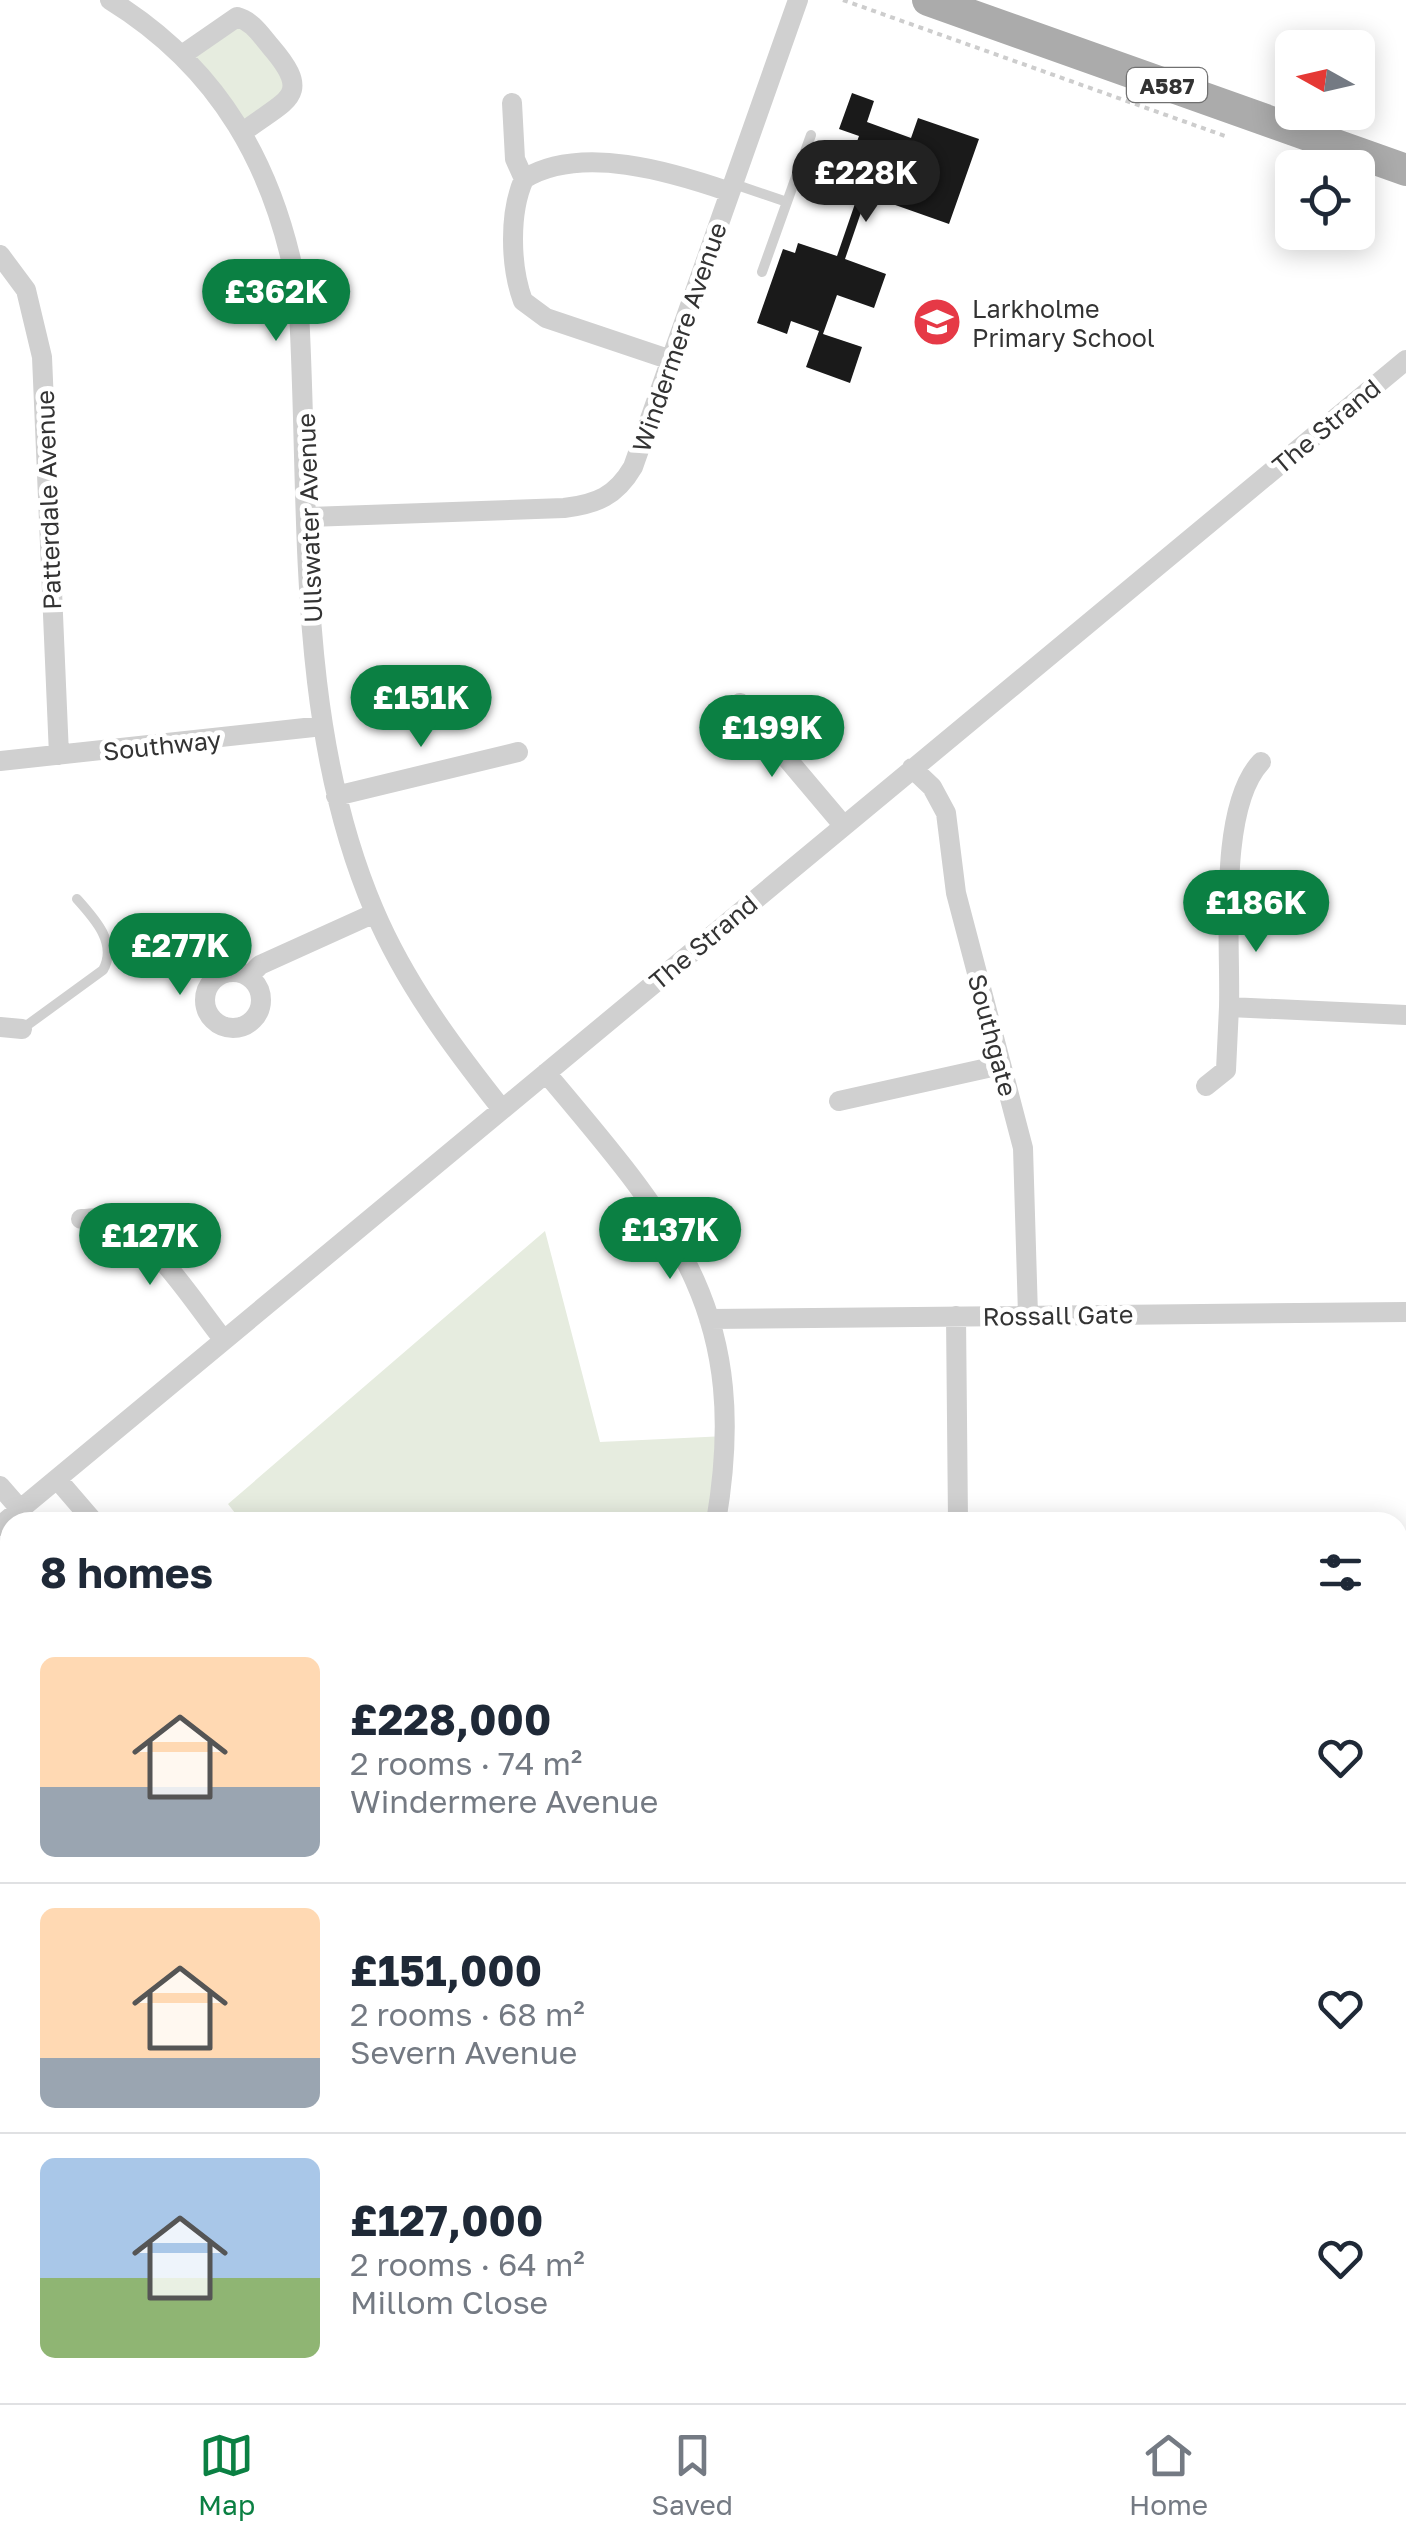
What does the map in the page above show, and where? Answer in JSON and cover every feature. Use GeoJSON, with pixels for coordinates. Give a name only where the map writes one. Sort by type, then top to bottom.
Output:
{"type":"FeatureCollection","features":[{"type":"Feature","properties":{"kind":"main road","name":"A587"},"geometry":{"type":"LineString","coordinates":[[928,0],[1406,170]]}},
{"type":"Feature","properties":{"kind":"street","name":"Ullswater Avenue"},"geometry":{"type":"LineString","coordinates":[[110,0],[142,20],[182,54],[243,132],[270,184],[288,238],[298,294],[323,726],[336,796],[375,913],[421,1000],[501,1108]]}},
{"type":"Feature","properties":{"kind":"street","name":"Windermere Avenue"},"geometry":{"type":"LineString","coordinates":[[309,517],[564,508],[606,498],[623,485],[633,467],[798,0]]}},
{"type":"Feature","properties":{"kind":"street"},"geometry":{"type":"LineString","coordinates":[[182,54],[236,16],[248,20],[294,74],[295,86],[288,98],[243,132]]}},
{"type":"Feature","properties":{"kind":"street"},"geometry":{"type":"LineString","coordinates":[[512,104],[515,159],[524,179]]}},
{"type":"Feature","properties":{"kind":"street"},"geometry":{"type":"LineString","coordinates":[[671,360],[546,318],[522,301],[515,198],[524,179],[543,167],[604,165],[732,188]]}},
{"type":"Feature","properties":{"kind":"street","name":"Patterdale Avenue"},"geometry":{"type":"LineString","coordinates":[[0,255],[26,290],[42,357],[59,755]]}},
{"type":"Feature","properties":{"kind":"street","name":"The Strand"},"geometry":{"type":"LineString","coordinates":[[16,1512],[1406,360]]}},
{"type":"Feature","properties":{"kind":"street"},"geometry":{"type":"LineString","coordinates":[[740,703],[843,825]]}},
{"type":"Feature","properties":{"kind":"street","name":"Southway"},"geometry":{"type":"LineString","coordinates":[[0,761],[323,726]]}},
{"type":"Feature","properties":{"kind":"street"},"geometry":{"type":"LineString","coordinates":[[336,796],[518,752]]}},
{"type":"Feature","properties":{"kind":"street"},"geometry":{"type":"LineString","coordinates":[[1206,1086],[1226,1070],[1234,838],[1248,777],[1261,762]]}},
{"type":"Feature","properties":{"kind":"street","name":"Southgate"},"geometry":{"type":"LineString","coordinates":[[912,768],[932,787],[946,813],[956,894],[1026,1174],[1028,1315]]}},
{"type":"Feature","properties":{"kind":"street"},"geometry":{"type":"LineString","coordinates":[[249,976],[260,965],[375,913]]}},
{"type":"Feature","properties":{"kind":"street"},"geometry":{"type":"LineString","coordinates":[[1229,1007],[1406,1015]]}},
{"type":"Feature","properties":{"kind":"street"},"geometry":{"type":"LineString","coordinates":[[0,1027],[22,1029]]}},
{"type":"Feature","properties":{"kind":"street"},"geometry":{"type":"LineString","coordinates":[[839,1101],[1001,1065]]}},
{"type":"Feature","properties":{"kind":"street"},"geometry":{"type":"LineString","coordinates":[[546,1073],[660,1213],[695,1276],[719,1360],[726,1436],[717,1512]]}},
{"type":"Feature","properties":{"kind":"street"},"geometry":{"type":"LineString","coordinates":[[81,1219],[108,1218],[126,1227],[148,1246],[223,1339]]}},
{"type":"Feature","properties":{"kind":"street","name":"Rossall Gate"},"geometry":{"type":"LineString","coordinates":[[709,1320],[1406,1312]]}},
{"type":"Feature","properties":{"kind":"street"},"geometry":{"type":"LineString","coordinates":[[956,1316],[958,1512]]}},
{"type":"Feature","properties":{"kind":"street"},"geometry":{"type":"LineString","coordinates":[[57,1479],[85,1512]]}},
{"type":"Feature","properties":{"kind":"street"},"geometry":{"type":"LineString","coordinates":[[0,1486],[20,1509]]}},
{"type":"Feature","properties":{"kind":"lane"},"geometry":{"type":"LineString","coordinates":[[762,272],[811,135]]}},
{"type":"Feature","properties":{"kind":"lane"},"geometry":{"type":"LineString","coordinates":[[732,188],[787,202]]}},
{"type":"Feature","properties":{"kind":"lane"},"geometry":{"type":"LineString","coordinates":[[22,1029],[102,970],[108,960],[106,940],[78,899]]}},
{"type":"Feature","properties":{"kind":"path"},"geometry":{"type":"LineString","coordinates":[[843,0],[1238,140]]}},
{"type":"Feature","properties":{"kind":"shaded area"},"geometry":{"type":"Polygon","coordinates":[[[237,17],[295,86],[243,132],[182,55],[237,17]]]}},
{"type":"Feature","properties":{"kind":"shaded area"},"geometry":{"type":"Polygon","coordinates":[[[545,1231],[600,1442],[726,1436],[717,1512],[234,1512],[228,1504],[545,1231]]]}},
{"type":"Feature","properties":{"kind":"building"},"geometry":{"type":"Polygon","coordinates":[[[852,93],[874,101],[867,122],[911,138],[918,118],[979,139],[949,224],[867,195],[845,259],[886,274],[874,308],[837,295],[823,334],[862,347],[850,383],[806,367],[819,331],[791,321],[787,334],[757,323],[783,249],[795,253],[798,243],[837,256],[859,192],[821,180],[830,154],[850,161],[859,136],[839,129],[852,93]]]}},
{"type":"Feature","properties":{"kind":"place","name":"Larkholme Primary School"},"geometry":{"type":"Point","coordinates":[937,322]}}]}
